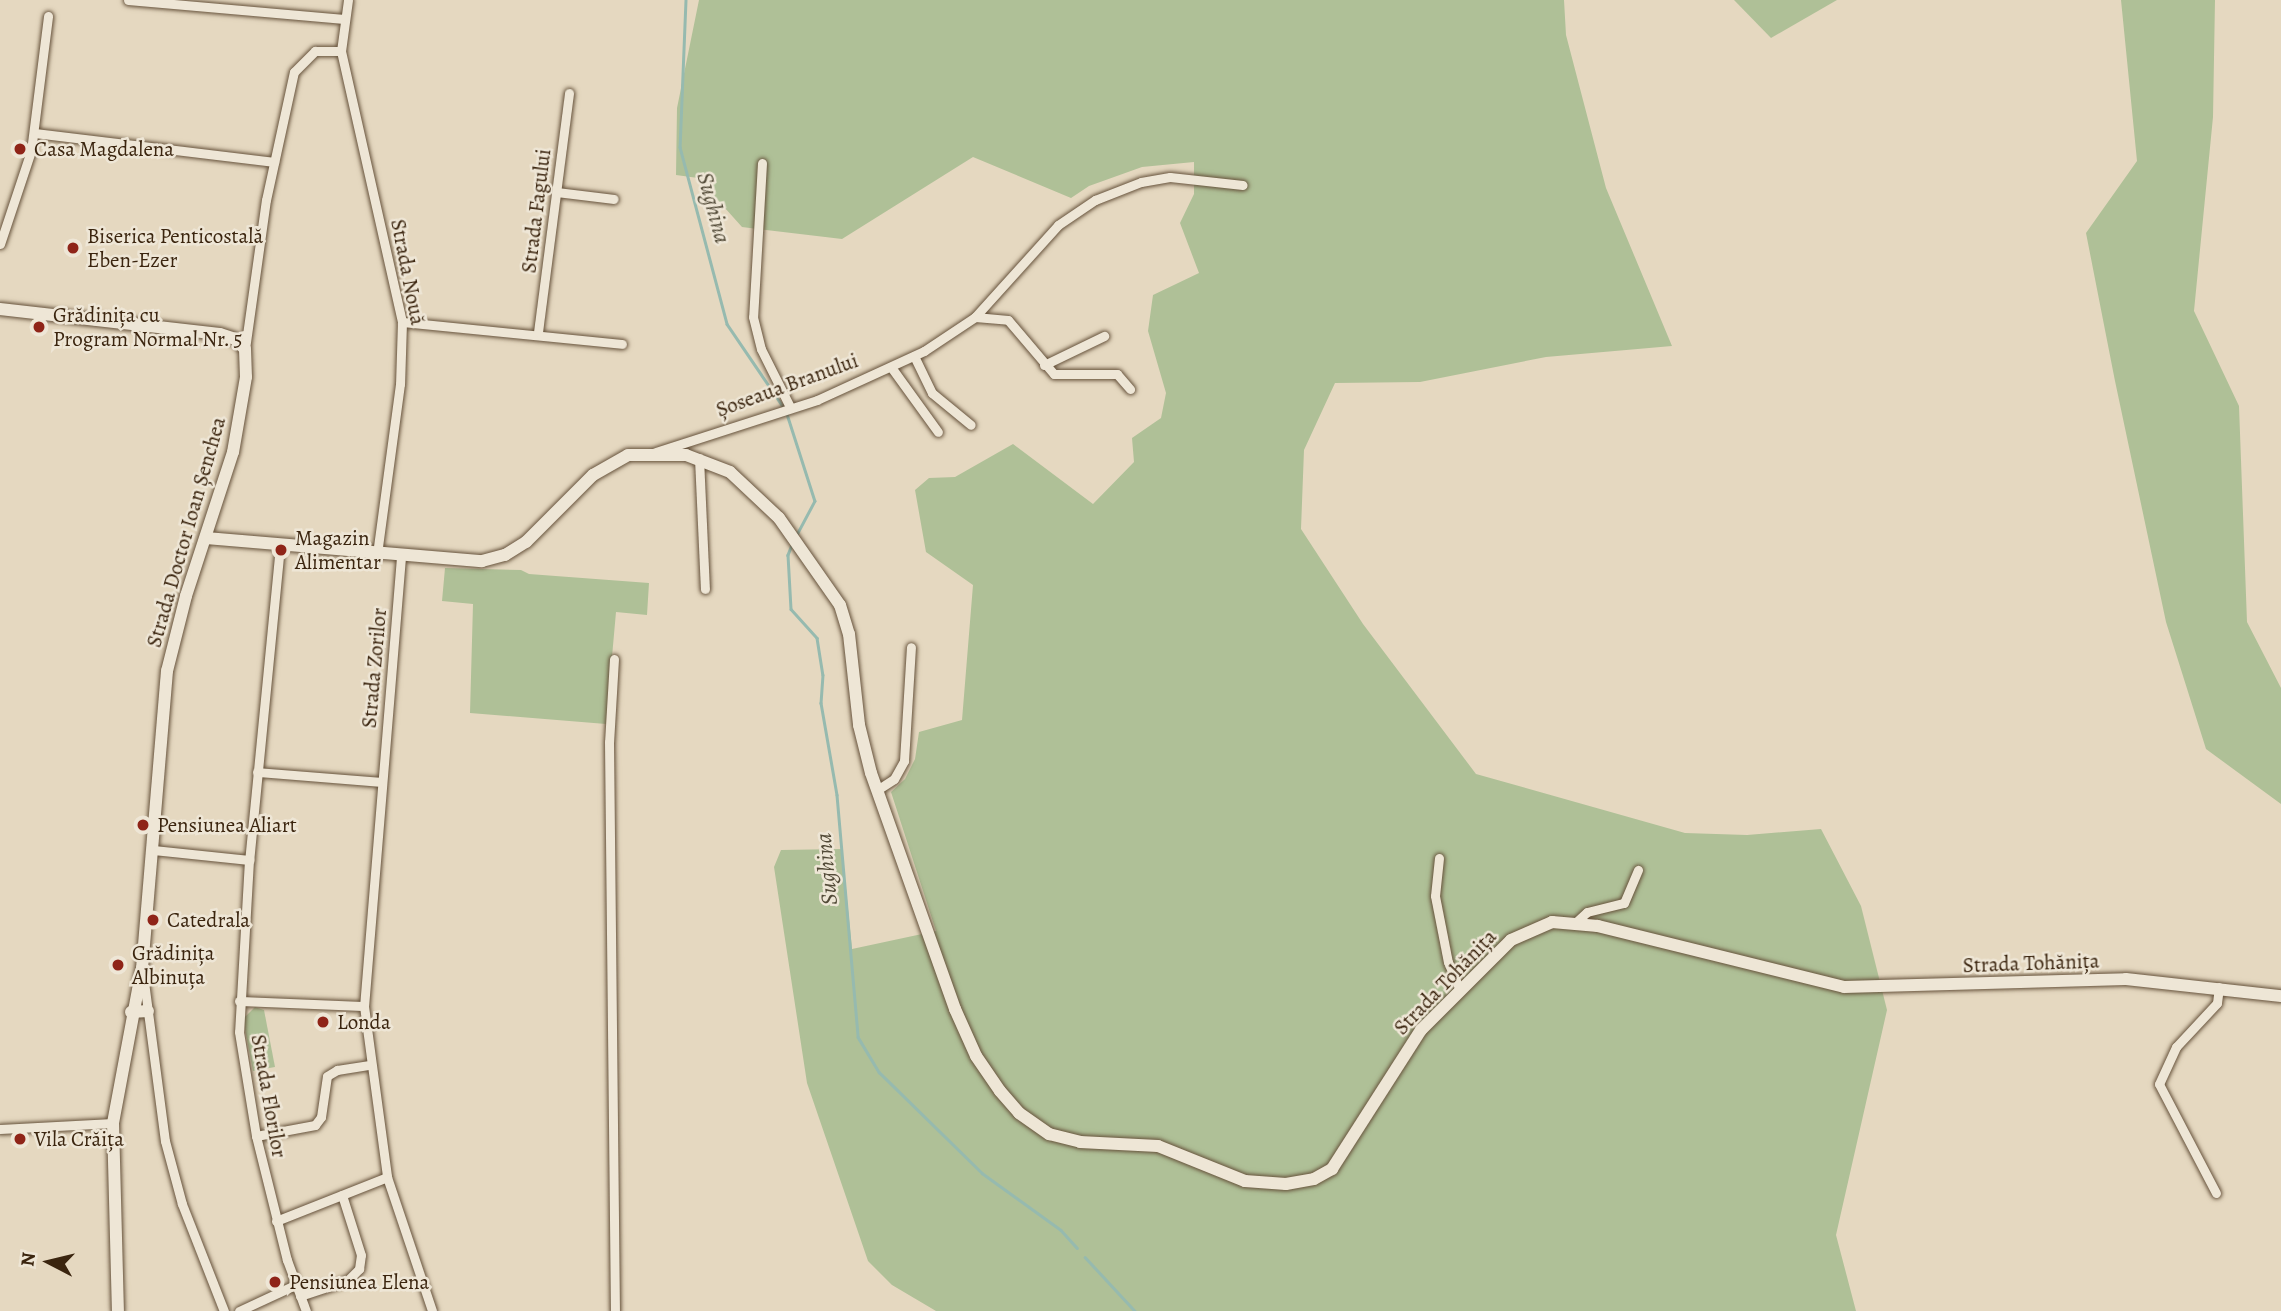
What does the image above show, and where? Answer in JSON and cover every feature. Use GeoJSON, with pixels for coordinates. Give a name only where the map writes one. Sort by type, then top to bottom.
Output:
{"type":"FeatureCollection","features":[{"type":"Feature","properties":{"kind":"main road"},"geometry":{"type":"LineString","coordinates":[[0,309],[220,334],[235,339],[245,349]]}},
{"type":"Feature","properties":{"kind":"main road","name":"Strada Doctor Ioan Șenchea"},"geometry":{"type":"LineString","coordinates":[[118,1311],[113,1123],[131,1012],[142,968],[167,671],[178,622],[233,452],[246,377],[245,349]]}},
{"type":"Feature","properties":{"kind":"main road","name":"Șoseaua Branului"},"geometry":{"type":"LineString","coordinates":[[206,538],[376,555],[470,561],[505,555],[537,533],[604,466],[628,455],[656,452],[699,458],[738,478],[789,532],[831,589],[845,620],[859,725],[877,790],[900,851]]}},
{"type":"Feature","properties":{"kind":"main road","name":"Strada Tohănița"},"geometry":{"type":"LineString","coordinates":[[900,851],[952,1000],[976,1056],[1019,1113],[1059,1138],[1158,1146],[1228,1176],[1259,1183],[1314,1179],[1341,1160],[1407,1049],[1460,990],[1522,932],[1545,923],[1576,922],[1844,988],[2109,978],[2219,987],[2281,996]]}},
{"type":"Feature","properties":{"kind":"main road"},"geometry":{"type":"LineString","coordinates":[[131,1012],[148,1011]]}},
{"type":"Feature","properties":{"kind":"street"},"geometry":{"type":"LineString","coordinates":[[128,0],[344,19]]}},
{"type":"Feature","properties":{"kind":"street","name":"Strada Nouă"},"geometry":{"type":"LineString","coordinates":[[348,0],[341,51],[402,321],[401,375],[376,555]]}},
{"type":"Feature","properties":{"kind":"street"},"geometry":{"type":"LineString","coordinates":[[0,244],[23,183],[35,133],[48,16]]}},
{"type":"Feature","properties":{"kind":"street","name":"Strada Doctor Ioan Șenchea"},"geometry":{"type":"LineString","coordinates":[[245,349],[274,162],[299,63],[315,51],[341,51]]}},
{"type":"Feature","properties":{"kind":"street","name":"Strada Fagului"},"geometry":{"type":"LineString","coordinates":[[538,332],[569,93]]}},
{"type":"Feature","properties":{"kind":"street"},"geometry":{"type":"LineString","coordinates":[[35,133],[274,162]]}},
{"type":"Feature","properties":{"kind":"street"},"geometry":{"type":"LineString","coordinates":[[762,163],[753,317],[761,349],[790,407]]}},
{"type":"Feature","properties":{"kind":"street","name":"Șoseaua Branului"},"geometry":{"type":"LineString","coordinates":[[656,452],[833,394],[914,356],[975,317],[1058,225],[1096,200],[1141,182],[1170,177],[1243,185]]}},
{"type":"Feature","properties":{"kind":"street"},"geometry":{"type":"LineString","coordinates":[[557,192],[614,199]]}},
{"type":"Feature","properties":{"kind":"street"},"geometry":{"type":"LineString","coordinates":[[975,317],[1008,320],[1044,365],[1060,377],[1117,374],[1129,389]]}},
{"type":"Feature","properties":{"kind":"street"},"geometry":{"type":"LineString","coordinates":[[402,321],[538,332],[622,344]]}},
{"type":"Feature","properties":{"kind":"street"},"geometry":{"type":"LineString","coordinates":[[1044,365],[1104,337]]}},
{"type":"Feature","properties":{"kind":"street"},"geometry":{"type":"LineString","coordinates":[[914,356],[932,393],[971,425]]}},
{"type":"Feature","properties":{"kind":"street"},"geometry":{"type":"LineString","coordinates":[[891,367],[938,432]]}},
{"type":"Feature","properties":{"kind":"street"},"geometry":{"type":"LineString","coordinates":[[699,458],[705,589]]}},
{"type":"Feature","properties":{"kind":"street","name":"Strada Florilor"},"geometry":{"type":"LineString","coordinates":[[280,546],[248,860],[239,1001],[244,1081],[276,1221],[295,1285],[306,1311]]}},
{"type":"Feature","properties":{"kind":"street","name":"Strada Zorilor"},"geometry":{"type":"LineString","coordinates":[[401,557],[364,1006],[387,1177],[432,1311]]}},
{"type":"Feature","properties":{"kind":"street"},"geometry":{"type":"LineString","coordinates":[[877,790],[894,779],[904,761],[911,648]]}},
{"type":"Feature","properties":{"kind":"street"},"geometry":{"type":"LineString","coordinates":[[614,659],[609,742],[615,1311]]}},
{"type":"Feature","properties":{"kind":"street"},"geometry":{"type":"LineString","coordinates":[[257,772],[381,782]]}},
{"type":"Feature","properties":{"kind":"street"},"geometry":{"type":"LineString","coordinates":[[153,850],[248,860]]}},
{"type":"Feature","properties":{"kind":"street"},"geometry":{"type":"LineString","coordinates":[[1439,858],[1435,896],[1448,962],[1460,990]]}},
{"type":"Feature","properties":{"kind":"street"},"geometry":{"type":"LineString","coordinates":[[1576,922],[1587,912],[1625,903],[1638,870]]}},
{"type":"Feature","properties":{"kind":"street"},"geometry":{"type":"LineString","coordinates":[[142,968],[172,1169],[223,1311]]}},
{"type":"Feature","properties":{"kind":"street"},"geometry":{"type":"LineString","coordinates":[[2216,1193],[2159,1084],[2176,1047],[2217,1003],[2219,987]]}},
{"type":"Feature","properties":{"kind":"street"},"geometry":{"type":"LineString","coordinates":[[239,1001],[364,1006]]}},
{"type":"Feature","properties":{"kind":"street"},"geometry":{"type":"LineString","coordinates":[[256,1136],[314,1125],[321,1117],[327,1076],[337,1070],[370,1065]]}},
{"type":"Feature","properties":{"kind":"street"},"geometry":{"type":"LineString","coordinates":[[0,1129],[113,1123]]}},
{"type":"Feature","properties":{"kind":"street"},"geometry":{"type":"LineString","coordinates":[[276,1221],[387,1177]]}},
{"type":"Feature","properties":{"kind":"street"},"geometry":{"type":"LineString","coordinates":[[300,1297],[348,1280],[359,1269],[361,1255],[342,1195]]}},
{"type":"Feature","properties":{"kind":"street"},"geometry":{"type":"LineString","coordinates":[[239,1311],[295,1285]]}},
{"type":"Feature","properties":{"kind":"green space"},"geometry":{"type":"Polygon","coordinates":[[[699,0],[1564,0],[1566,35],[1606,188],[1672,346],[1546,357],[1420,382],[1335,383],[1304,450],[1301,529],[1363,624],[1476,774],[1685,833],[1747,835],[1821,829],[1861,906],[1887,1010],[1836,1235],[1856,1311],[936,1311],[892,1285],[868,1261],[807,1083],[774,867],[781,850],[842,849],[852,949],[936,931],[891,792],[905,779],[915,759],[919,732],[962,720],[973,585],[926,552],[915,490],[929,478],[955,477],[1013,444],[1093,504],[1134,462],[1132,438],[1161,418],[1166,393],[1148,331],[1153,295],[1199,273],[1180,223],[1194,194],[1194,162],[1142,167],[1089,186],[1071,198],[973,157],[842,239],[742,227],[698,178],[676,175],[677,108],[699,0]]]}},
{"type":"Feature","properties":{"kind":"green space"},"geometry":{"type":"Polygon","coordinates":[[[1734,0],[1837,0],[1771,38],[1734,0]]]}},
{"type":"Feature","properties":{"kind":"green space"},"geometry":{"type":"Polygon","coordinates":[[[2121,0],[2215,0],[2213,117],[2194,311],[2239,406],[2247,622],[2281,688],[2281,804],[2206,749],[2166,622],[2115,381],[2086,233],[2137,161],[2121,0]]]}},
{"type":"Feature","properties":{"kind":"green space"},"geometry":{"type":"Polygon","coordinates":[[[445,568],[521,570],[529,574],[649,583],[647,615],[616,612],[606,724],[470,713],[473,604],[442,601],[445,568]]]}},
{"type":"Feature","properties":{"kind":"green space"},"geometry":{"type":"Polygon","coordinates":[[[255,1007],[264,1010],[275,1067],[253,1071],[243,1019],[255,1007]]]}},
{"type":"Feature","properties":{"kind":"waterway","name":"Sughina"},"geometry":{"type":"LineString","coordinates":[[686,0],[680,147],[727,324],[782,405]]}},
{"type":"Feature","properties":{"kind":"waterway","name":"Sughina"},"geometry":{"type":"LineString","coordinates":[[787,414],[815,501],[796,536]]}},
{"type":"Feature","properties":{"kind":"waterway","name":"Sughina"},"geometry":{"type":"LineString","coordinates":[[792,545],[788,555],[791,609],[817,638],[823,675],[821,703],[837,795],[858,1037],[879,1072],[982,1173],[1061,1230],[1077,1248]]}},
{"type":"Feature","properties":{"kind":"waterway","name":"Sughina"},"geometry":{"type":"LineString","coordinates":[[1085,1257],[1135,1311]]}},
{"type":"Feature","properties":{"kind":"place","name":"Casa Magdalena"},"geometry":{"type":"Point","coordinates":[20,149]}},
{"type":"Feature","properties":{"kind":"place","name":"Biserica Penticostală Eben-Ezer"},"geometry":{"type":"Point","coordinates":[73,248]}},
{"type":"Feature","properties":{"kind":"place","name":"Grădinița cu Program Normal Nr. 5"},"geometry":{"type":"Point","coordinates":[39,327]}},
{"type":"Feature","properties":{"kind":"place","name":"Magazin Alimentar"},"geometry":{"type":"Point","coordinates":[281,550]}},
{"type":"Feature","properties":{"kind":"place","name":"Pensiunea Aliart"},"geometry":{"type":"Point","coordinates":[143,825]}},
{"type":"Feature","properties":{"kind":"place","name":"Catedrala"},"geometry":{"type":"Point","coordinates":[153,920]}},
{"type":"Feature","properties":{"kind":"place","name":"Grădinița Albinuța"},"geometry":{"type":"Point","coordinates":[118,965]}},
{"type":"Feature","properties":{"kind":"place","name":"Londa"},"geometry":{"type":"Point","coordinates":[323,1022]}},
{"type":"Feature","properties":{"kind":"place","name":"Vila Crăița"},"geometry":{"type":"Point","coordinates":[20,1139]}},
{"type":"Feature","properties":{"kind":"place","name":"Pensiunea Elena"},"geometry":{"type":"Point","coordinates":[275,1282]}}]}
